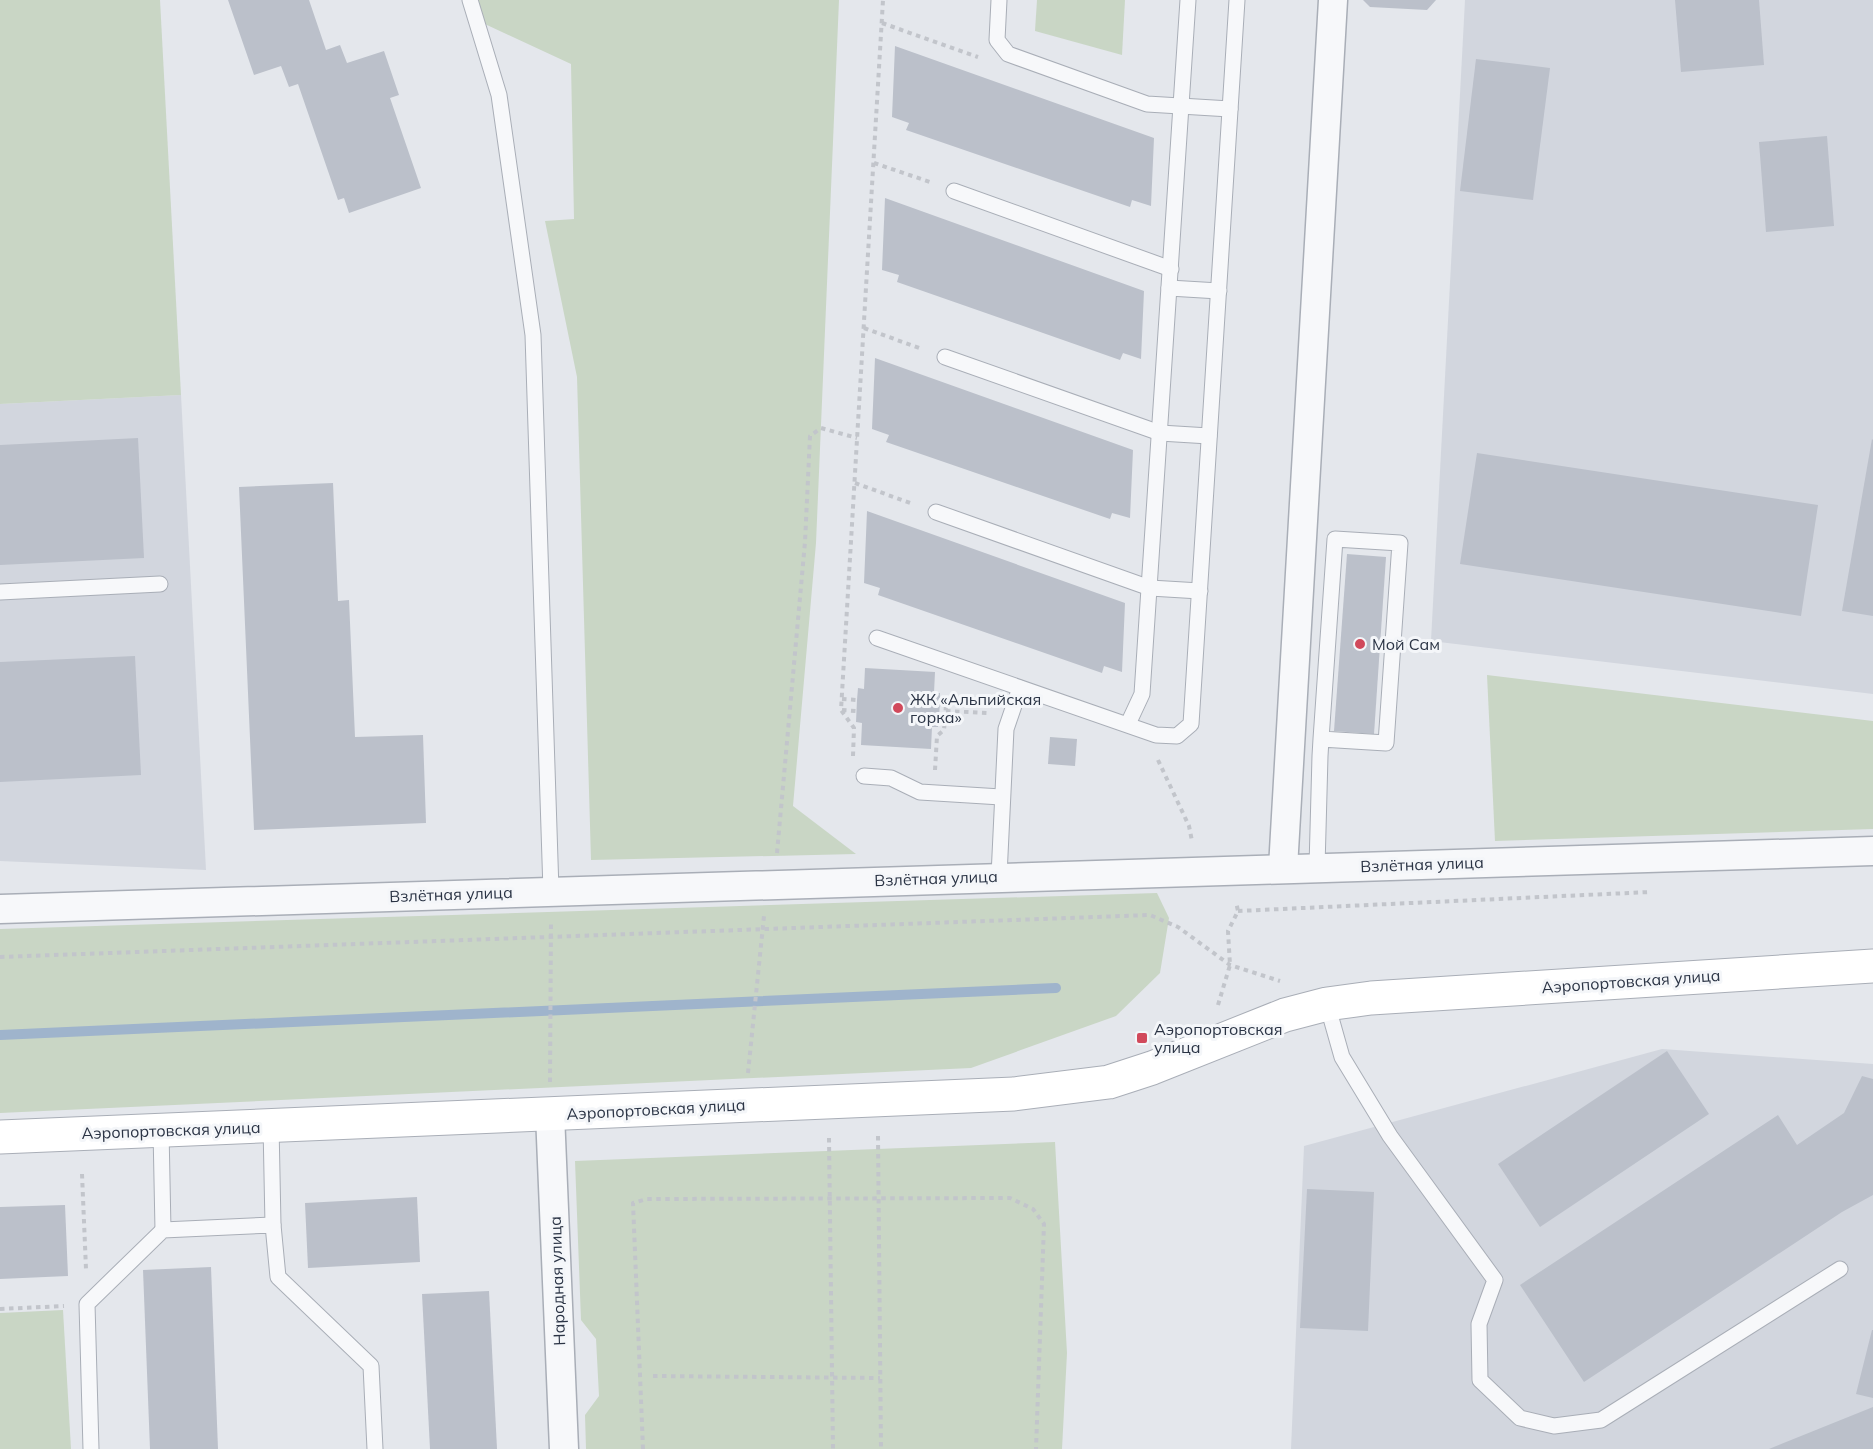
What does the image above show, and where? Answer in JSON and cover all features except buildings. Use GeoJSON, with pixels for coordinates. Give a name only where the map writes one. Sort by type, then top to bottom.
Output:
{"type":"FeatureCollection","features":[{"type":"Feature","properties":{"kind":"street"},"geometry":{"type":"LineString","coordinates":[[1283,868],[1334,0]]}},
{"type":"Feature","properties":{"kind":"street","name":"Взлётная улица"},"geometry":{"type":"LineString","coordinates":[[0,909],[999,876],[1873,851]]}},
{"type":"Feature","properties":{"kind":"street","name":"Аэропортовская улица"},"geometry":{"type":"LineString","coordinates":[[0,1137],[1014,1094],[1109,1082],[1152,1068],[1285,1015],[1327,1004],[1371,998],[1873,966]]}},
{"type":"Feature","properties":{"kind":"street","name":"Народная улица"},"geometry":{"type":"LineString","coordinates":[[550,1114],[564,1449]]}},
{"type":"Feature","properties":{"kind":"lane"},"geometry":{"type":"LineString","coordinates":[[470,0],[499,95],[534,335],[551,891]]}},
{"type":"Feature","properties":{"kind":"lane"},"geometry":{"type":"LineString","coordinates":[[999,0],[997,40],[1008,54],[1147,104],[1230,109]]}},
{"type":"Feature","properties":{"kind":"lane"},"geometry":{"type":"LineString","coordinates":[[1128,724],[1143,694],[1188,0]]}},
{"type":"Feature","properties":{"kind":"lane"},"geometry":{"type":"LineString","coordinates":[[877,638],[1156,735],[1177,736],[1191,724],[1237,0]]}},
{"type":"Feature","properties":{"kind":"lane"},"geometry":{"type":"LineString","coordinates":[[954,191],[1170,268]]}},
{"type":"Feature","properties":{"kind":"lane"},"geometry":{"type":"LineString","coordinates":[[1169,288],[1219,291]]}},
{"type":"Feature","properties":{"kind":"lane"},"geometry":{"type":"LineString","coordinates":[[945,357],[1160,433],[1209,436]]}},
{"type":"Feature","properties":{"kind":"lane"},"geometry":{"type":"LineString","coordinates":[[936,512],[1150,588],[1200,591]]}},
{"type":"Feature","properties":{"kind":"lane"},"geometry":{"type":"LineString","coordinates":[[1317,867],[1321,739],[1335,539],[1400,543],[1386,743],[1321,739]]}},
{"type":"Feature","properties":{"kind":"lane"},"geometry":{"type":"LineString","coordinates":[[0,592],[160,584]]}},
{"type":"Feature","properties":{"kind":"lane"},"geometry":{"type":"LineString","coordinates":[[999,876],[1001,796],[1006,729],[1020,688]]}},
{"type":"Feature","properties":{"kind":"lane"},"geometry":{"type":"LineString","coordinates":[[864,776],[891,777],[920,792],[1001,796]]}},
{"type":"Feature","properties":{"kind":"lane"},"geometry":{"type":"LineString","coordinates":[[1327,1004],[1342,1057],[1390,1136],[1496,1280],[1479,1324],[1479,1380],[1520,1418],[1554,1426],[1601,1420],[1840,1269]]}},
{"type":"Feature","properties":{"kind":"lane"},"geometry":{"type":"LineString","coordinates":[[271,1125],[273,1225],[278,1277],[371,1366],[375,1449]]}},
{"type":"Feature","properties":{"kind":"lane"},"geometry":{"type":"LineString","coordinates":[[161,1130],[163,1230]]}},
{"type":"Feature","properties":{"kind":"lane"},"geometry":{"type":"LineString","coordinates":[[91,1449],[87,1304],[163,1230],[273,1225]]}},
{"type":"Feature","properties":{"kind":"path"},"geometry":{"type":"LineString","coordinates":[[864,776],[852,763],[854,728],[841,710],[884,0]]}},
{"type":"Feature","properties":{"kind":"path"},"geometry":{"type":"LineString","coordinates":[[882,24],[974,56],[1008,54]]}},
{"type":"Feature","properties":{"kind":"path"},"geometry":{"type":"LineString","coordinates":[[874,163],[954,191]]}},
{"type":"Feature","properties":{"kind":"path"},"geometry":{"type":"LineString","coordinates":[[864,328],[945,357]]}},
{"type":"Feature","properties":{"kind":"path"},"geometry":{"type":"LineString","coordinates":[[745,1105],[768,884],[778,847],[805,542],[810,436],[821,428],[857,438]]}},
{"type":"Feature","properties":{"kind":"path"},"geometry":{"type":"LineString","coordinates":[[855,483],[936,512]]}},
{"type":"Feature","properties":{"kind":"path"},"geometry":{"type":"LineString","coordinates":[[842,699],[857,700]]}},
{"type":"Feature","properties":{"kind":"path"},"geometry":{"type":"LineString","coordinates":[[934,793],[937,736],[944,730],[946,705],[940,704]]}},
{"type":"Feature","properties":{"kind":"path"},"geometry":{"type":"LineString","coordinates":[[841,710],[856,711]]}},
{"type":"Feature","properties":{"kind":"path"},"geometry":{"type":"LineString","coordinates":[[939,716],[945,713],[1010,715]]}},
{"type":"Feature","properties":{"kind":"path"},"geometry":{"type":"LineString","coordinates":[[1144,730],[1189,826],[1193,843]]}},
{"type":"Feature","properties":{"kind":"path"},"geometry":{"type":"LineString","coordinates":[[550,1114],[551,891]]}},
{"type":"Feature","properties":{"kind":"path"},"geometry":{"type":"LineString","coordinates":[[1238,911],[1657,892]]}},
{"type":"Feature","properties":{"kind":"path"},"geometry":{"type":"LineString","coordinates":[[1216,1011],[1230,965],[1228,931],[1238,911],[1236,899]]}},
{"type":"Feature","properties":{"kind":"path"},"geometry":{"type":"LineString","coordinates":[[0,957],[1150,915],[1178,927],[1230,965],[1282,982]]}},
{"type":"Feature","properties":{"kind":"path"},"geometry":{"type":"LineString","coordinates":[[878,1136],[881,1449]]}},
{"type":"Feature","properties":{"kind":"path"},"geometry":{"type":"LineString","coordinates":[[829,1138],[833,1449]]}},
{"type":"Feature","properties":{"kind":"path"},"geometry":{"type":"LineString","coordinates":[[0,1309],[87,1304],[82,1174]]}},
{"type":"Feature","properties":{"kind":"path"},"geometry":{"type":"LineString","coordinates":[[643,1449],[633,1203],[647,1199],[1010,1198],[1033,1209],[1044,1224],[1036,1449]]}},
{"type":"Feature","properties":{"kind":"path"},"geometry":{"type":"LineString","coordinates":[[652,1376],[880,1378]]}},
{"type":"Feature","properties":{"kind":"shaded area"},"geometry":{"type":"Polygon","coordinates":[[[1465,0],[1873,0],[1873,694],[1431,641],[1465,0]]]}},
{"type":"Feature","properties":{"kind":"shaded area"},"geometry":{"type":"Polygon","coordinates":[[[181,395],[206,870],[0,861],[0,404],[181,395]]]}},
{"type":"Feature","properties":{"kind":"shaded area"},"geometry":{"type":"Polygon","coordinates":[[[1662,1049],[1873,1064],[1873,1449],[1291,1449],[1304,1146],[1662,1049]]]}},
{"type":"Feature","properties":{"kind":"green space"},"geometry":{"type":"Polygon","coordinates":[[[0,0],[160,0],[181,395],[0,404],[0,0]]]}},
{"type":"Feature","properties":{"kind":"green space"},"geometry":{"type":"Polygon","coordinates":[[[472,0],[839,0],[816,543],[793,806],[856,854],[591,860],[577,377],[545,221],[574,219],[571,64],[472,18],[472,0]]]}},
{"type":"Feature","properties":{"kind":"green space"},"geometry":{"type":"Polygon","coordinates":[[[1037,0],[1125,0],[1122,55],[1035,31],[1037,0]]]}},
{"type":"Feature","properties":{"kind":"green space"},"geometry":{"type":"Polygon","coordinates":[[[1487,675],[1873,721],[1873,829],[1495,841],[1487,675]]]}},
{"type":"Feature","properties":{"kind":"green space"},"geometry":{"type":"Polygon","coordinates":[[[1157,893],[1169,918],[1160,973],[1116,1016],[971,1068],[0,1113],[0,929],[1157,893]]]}},
{"type":"Feature","properties":{"kind":"green space"},"geometry":{"type":"Polygon","coordinates":[[[1055,1142],[1067,1353],[1062,1449],[586,1449],[585,1415],[599,1396],[596,1339],[581,1320],[575,1161],[1055,1142]]]}},
{"type":"Feature","properties":{"kind":"green space"},"geometry":{"type":"Polygon","coordinates":[[[63,1310],[71,1449],[0,1449],[0,1313],[63,1310]]]}},
{"type":"Feature","properties":{"kind":"waterway"},"geometry":{"type":"LineString","coordinates":[[0,1035],[1056,988]]}},
{"type":"Feature","properties":{"kind":"place","name":"Мой Сам"},"geometry":{"type":"Point","coordinates":[1360,644]}},
{"type":"Feature","properties":{"kind":"place","name":"ЖК «Альпийская горка»"},"geometry":{"type":"Point","coordinates":[898,708]}},
{"type":"Feature","properties":{"kind":"place","name":"Аэропортовская улица"},"geometry":{"type":"Point","coordinates":[1142,1038]}}]}
